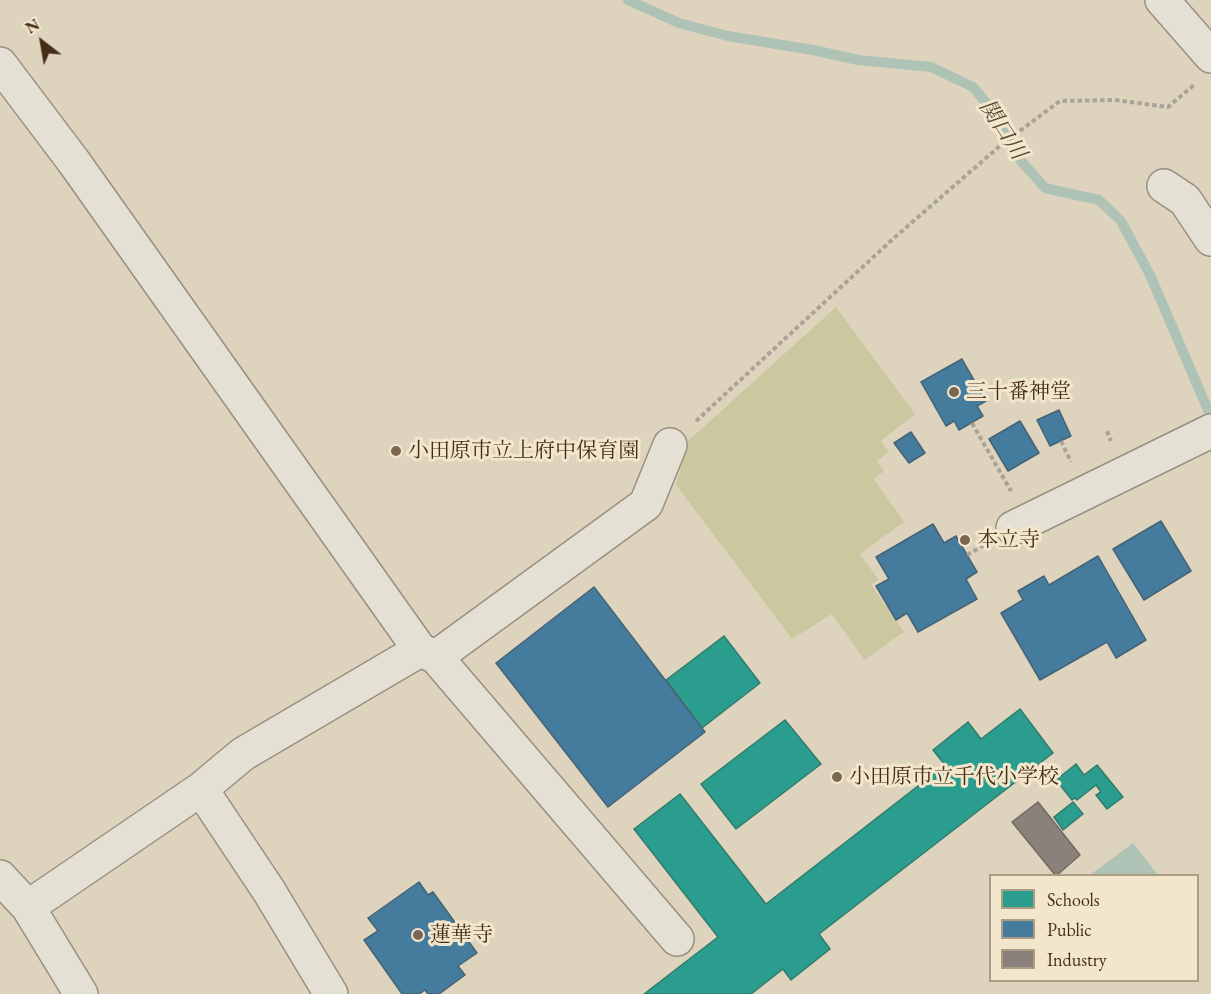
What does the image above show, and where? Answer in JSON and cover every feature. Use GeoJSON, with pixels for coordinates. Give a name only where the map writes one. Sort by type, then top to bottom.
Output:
{"type":"FeatureCollection","features":[{"type":"Feature","properties":{"kind":"street"},"geometry":{"type":"LineString","coordinates":[[1162,0],[1207,67]]}},
{"type":"Feature","properties":{"kind":"street"},"geometry":{"type":"LineString","coordinates":[[0,64],[74,162],[428,653],[677,939]]}},
{"type":"Feature","properties":{"kind":"street"},"geometry":{"type":"LineString","coordinates":[[1164,186],[1185,200],[1211,239]]}},
{"type":"Feature","properties":{"kind":"street"},"geometry":{"type":"LineString","coordinates":[[1020,524],[1190,433]]}},
{"type":"Feature","properties":{"kind":"street"},"geometry":{"type":"LineString","coordinates":[[28,907],[201,789],[243,754],[428,653],[646,504],[670,445]]}},
{"type":"Feature","properties":{"kind":"street"},"geometry":{"type":"LineString","coordinates":[[201,789],[269,891],[331,994]]}},
{"type":"Feature","properties":{"kind":"street"},"geometry":{"type":"LineString","coordinates":[[0,878],[28,907],[81,994]]}},
{"type":"Feature","properties":{"kind":"path"},"geometry":{"type":"LineString","coordinates":[[670,445],[894,238],[1001,146],[1060,101],[1115,100],[1168,107],[1207,67]]}},
{"type":"Feature","properties":{"kind":"path"},"geometry":{"type":"LineString","coordinates":[[972,423],[1020,524]]}},
{"type":"Feature","properties":{"kind":"shaded area"},"geometry":{"type":"Polygon","coordinates":[[[836,307],[915,414],[881,441],[889,452],[877,461],[884,471],[874,479],[904,522],[860,554],[878,579],[871,585],[904,632],[864,660],[832,614],[792,639],[676,485],[688,441],[836,307]]]}},
{"type":"Feature","properties":{"kind":"shaded area"},"geometry":{"type":"Polygon","coordinates":[[[1133,843],[1157,874],[1091,874],[1133,843]]]}},
{"type":"Feature","properties":{"kind":"building: Schools"},"geometry":{"type":"Polygon","coordinates":[[[724,636],[760,683],[702,728],[666,680],[724,636]]]}},
{"type":"Feature","properties":{"kind":"building: Schools"},"geometry":{"type":"Polygon","coordinates":[[[1020,709],[1053,753],[819,934],[830,949],[791,980],[783,969],[751,994],[644,994],[718,937],[634,829],[680,794],[766,904],[945,765],[933,750],[968,722],[981,739],[1020,709]]]}},
{"type":"Feature","properties":{"kind":"building: Schools"},"geometry":{"type":"Polygon","coordinates":[[[785,720],[821,764],[736,829],[701,784],[785,720]]]}},
{"type":"Feature","properties":{"kind":"building: Schools"},"geometry":{"type":"Polygon","coordinates":[[[1076,764],[1084,775],[1097,765],[1123,797],[1107,809],[1096,795],[1101,792],[1096,785],[1077,800],[1075,798],[1072,800],[1056,780],[1076,764]]]}},
{"type":"Feature","properties":{"kind":"building: Schools"},"geometry":{"type":"Polygon","coordinates":[[[1073,802],[1083,814],[1063,830],[1054,817],[1073,802]]]}},
{"type":"Feature","properties":{"kind":"building: Public","name":"三十番神堂"},"geometry":{"type":"Polygon","coordinates":[[[962,359],[986,401],[977,406],[983,416],[959,430],[954,421],[946,426],[921,382],[962,359]]]}},
{"type":"Feature","properties":{"kind":"building: Public"},"geometry":{"type":"Polygon","coordinates":[[[1059,410],[1071,436],[1050,446],[1037,420],[1059,410]]]}},
{"type":"Feature","properties":{"kind":"building: Public"},"geometry":{"type":"Polygon","coordinates":[[[1020,421],[1039,453],[1008,471],[989,439],[1020,421]]]}},
{"type":"Feature","properties":{"kind":"building: Public"},"geometry":{"type":"Polygon","coordinates":[[[911,432],[925,453],[909,463],[894,443],[911,432]]]}},
{"type":"Feature","properties":{"kind":"building: Public"},"geometry":{"type":"Polygon","coordinates":[[[1161,521],[1191,571],[1144,600],[1113,549],[1161,521]]]}},
{"type":"Feature","properties":{"kind":"building: Public"},"geometry":{"type":"Polygon","coordinates":[[[933,524],[944,543],[956,536],[977,572],[966,579],[977,599],[918,632],[907,613],[896,620],[876,586],[889,579],[876,557],[933,524]]]}},
{"type":"Feature","properties":{"kind":"building: Public"},"geometry":{"type":"Polygon","coordinates":[[[1098,556],[1146,640],[1116,658],[1107,642],[1040,680],[1001,613],[1023,600],[1018,591],[1044,576],[1049,585],[1098,556]]]}},
{"type":"Feature","properties":{"kind":"building: Public"},"geometry":{"type":"Polygon","coordinates":[[[594,587],[705,732],[608,807],[496,663],[594,587]]]}},
{"type":"Feature","properties":{"kind":"building: Public","name":"蓮華寺"},"geometry":{"type":"Polygon","coordinates":[[[419,882],[428,895],[433,892],[477,953],[458,966],[465,975],[439,994],[428,994],[425,990],[419,994],[402,994],[364,940],[378,931],[368,918],[419,882]]]}},
{"type":"Feature","properties":{"kind":"building: Industry"},"geometry":{"type":"Polygon","coordinates":[[[1038,802],[1080,855],[1058,874],[1054,874],[1012,822],[1038,802]]]}},
{"type":"Feature","properties":{"kind":"waterway","name":"関口川"},"geometry":{"type":"LineString","coordinates":[[628,0],[679,23],[728,36],[858,60],[931,67],[973,87],[998,117],[1015,154],[1045,188],[1099,200],[1121,221],[1150,275],[1211,417]]}},
{"type":"Feature","properties":{"kind":"place","name":"三十番神堂"},"geometry":{"type":"Point","coordinates":[954,392]}},
{"type":"Feature","properties":{"kind":"place","name":"小田原市立上府中保育園"},"geometry":{"type":"Point","coordinates":[396,451]}},
{"type":"Feature","properties":{"kind":"place","name":"本立寺"},"geometry":{"type":"Point","coordinates":[965,540]}},
{"type":"Feature","properties":{"kind":"place","name":"小田原市立千代小学校"},"geometry":{"type":"Point","coordinates":[837,777]}},
{"type":"Feature","properties":{"kind":"place","name":"蓮華寺"},"geometry":{"type":"Point","coordinates":[418,935]}}]}
